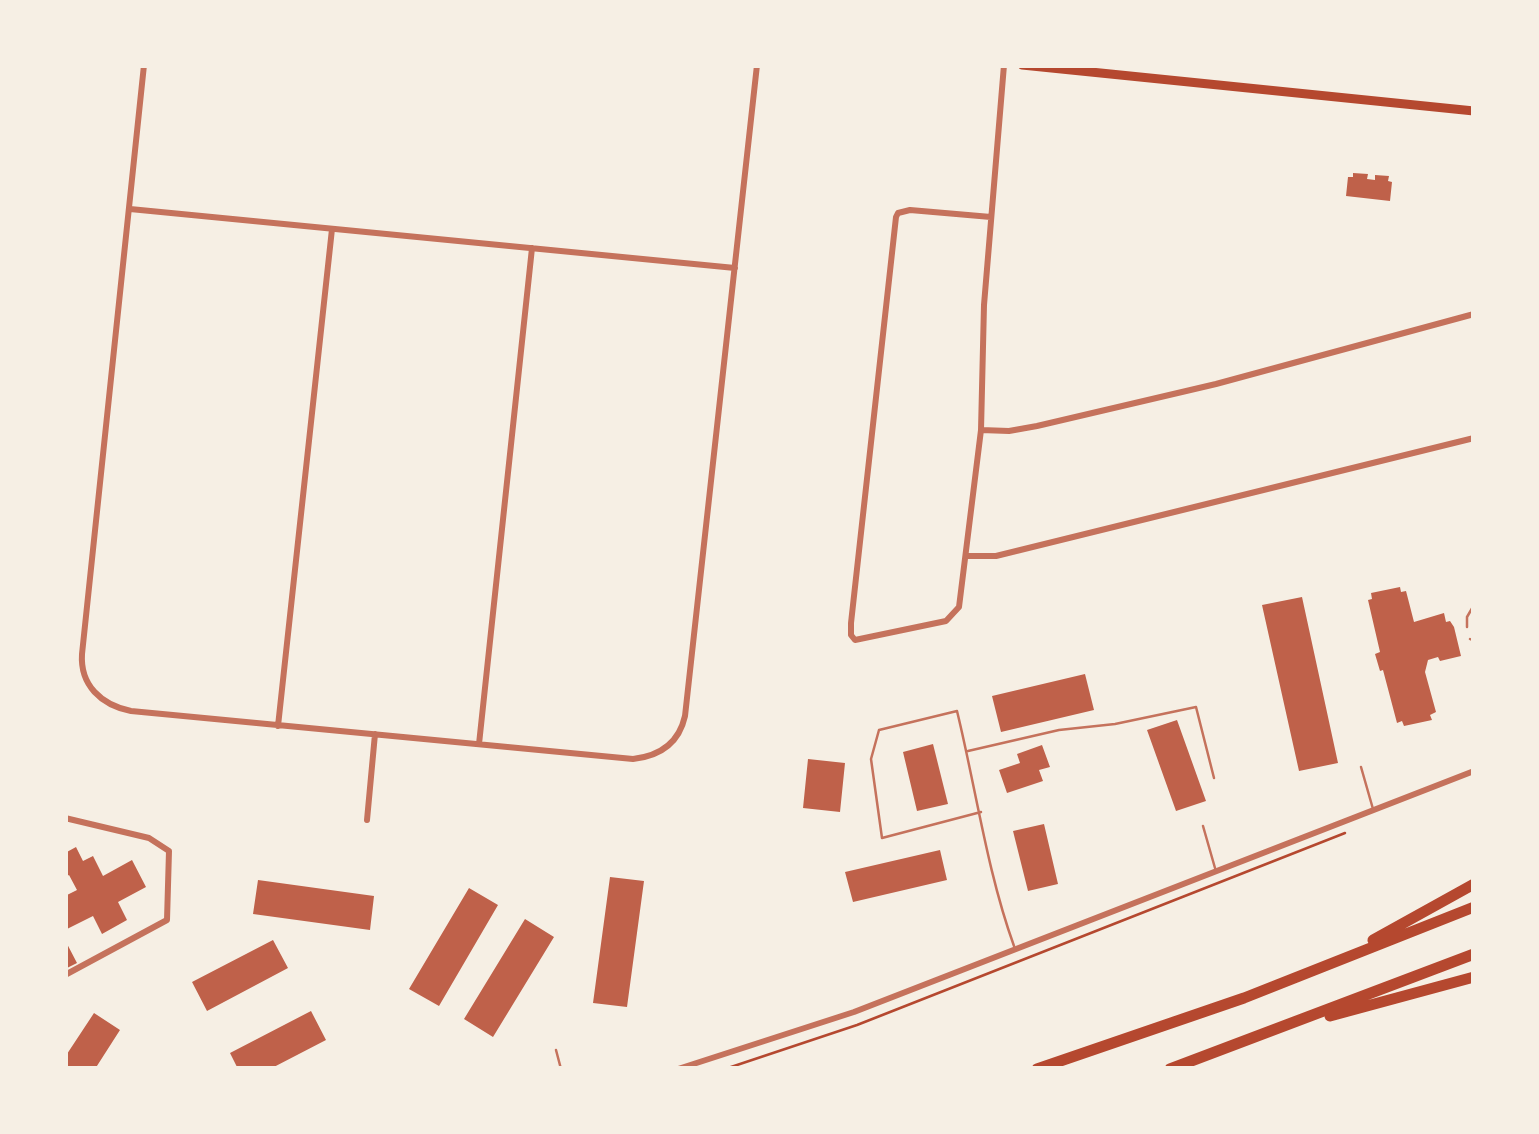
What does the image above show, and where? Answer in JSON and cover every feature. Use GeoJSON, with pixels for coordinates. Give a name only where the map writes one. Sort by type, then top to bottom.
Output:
{"type":"FeatureCollection","features":[{"type":"Feature","properties":{"kind":"highway"},"geometry":{"type":"LineString","coordinates":[[1334,961],[1474,884]]}},
{"type":"Feature","properties":{"kind":"highway"},"geometry":{"type":"LineString","coordinates":[[1037,1069],[1244,998],[1474,907]]}},
{"type":"Feature","properties":{"kind":"highway"},"geometry":{"type":"LineString","coordinates":[[1170,1069],[1474,954]]}},
{"type":"Feature","properties":{"kind":"highway"},"geometry":{"type":"LineString","coordinates":[[1282,1028],[1474,977]]}},
{"type":"Feature","properties":{"kind":"main road"},"geometry":{"type":"LineString","coordinates":[[1022,65],[1474,111]]}},
{"type":"Feature","properties":{"kind":"street"},"geometry":{"type":"LineString","coordinates":[[144,65],[82,670],[100,698],[120,709],[633,759],[661,752],[680,733],[685,716],[757,65]]}},
{"type":"Feature","properties":{"kind":"street"},"geometry":{"type":"LineString","coordinates":[[991,217],[910,210],[896,217],[850,623],[853,638],[868,640],[952,618],[959,607],[981,430],[983,319],[1004,65]]}},
{"type":"Feature","properties":{"kind":"street"},"geometry":{"type":"LineString","coordinates":[[130,209],[736,268]]}},
{"type":"Feature","properties":{"kind":"street"},"geometry":{"type":"LineString","coordinates":[[278,726],[332,229]]}},
{"type":"Feature","properties":{"kind":"street"},"geometry":{"type":"LineString","coordinates":[[479,744],[532,248]]}},
{"type":"Feature","properties":{"kind":"street"},"geometry":{"type":"LineString","coordinates":[[981,430],[1037,426],[1234,379],[1474,314]]}},
{"type":"Feature","properties":{"kind":"street"},"geometry":{"type":"LineString","coordinates":[[968,556],[996,556],[1474,438]]}},
{"type":"Feature","properties":{"kind":"street"},"geometry":{"type":"LineString","coordinates":[[366,820],[375,734]]}},
{"type":"Feature","properties":{"kind":"street"},"geometry":{"type":"LineString","coordinates":[[678,1069],[814,1026],[1474,771]]}},
{"type":"Feature","properties":{"kind":"street"},"geometry":{"type":"LineString","coordinates":[[65,818],[149,838],[169,851],[167,920],[65,975]]}},
{"type":"Feature","properties":{"kind":"lane"},"geometry":{"type":"LineString","coordinates":[[1467,627],[1474,605]]}},
{"type":"Feature","properties":{"kind":"lane"},"geometry":{"type":"LineString","coordinates":[[967,751],[1059,730],[1115,724],[1196,707],[1214,778]]}},
{"type":"Feature","properties":{"kind":"lane"},"geometry":{"type":"LineString","coordinates":[[981,812],[882,838],[871,759],[880,730],[958,711],[981,812],[1003,914],[1015,949]]}},
{"type":"Feature","properties":{"kind":"lane"},"geometry":{"type":"LineString","coordinates":[[1361,767],[1374,810]]}},
{"type":"Feature","properties":{"kind":"lane"},"geometry":{"type":"LineString","coordinates":[[1204,826],[1216,871]]}},
{"type":"Feature","properties":{"kind":"lane"},"geometry":{"type":"LineString","coordinates":[[556,1050],[561,1069]]}},
{"type":"Feature","properties":{"kind":"path"},"geometry":{"type":"LineString","coordinates":[[725,1069],[857,1025],[1347,832]]}},
{"type":"Feature","properties":{"kind":"building"},"geometry":{"type":"Polygon","coordinates":[[[1353,173],[1368,174],[1367,179],[1375,180],[1375,175],[1389,176],[1390,201],[1346,196],[1348,177],[1353,177],[1353,173]]]}},
{"type":"Feature","properties":{"kind":"building"},"geometry":{"type":"Polygon","coordinates":[[[1400,587],[1401,592],[1406,591],[1414,622],[1444,613],[1446,622],[1454,627],[1461,656],[1428,660],[1425,672],[1436,712],[1430,715],[1432,720],[1404,726],[1402,721],[1397,723],[1375,654],[1380,652],[1368,600],[1372,599],[1371,593],[1400,587]]]}},
{"type":"Feature","properties":{"kind":"building"},"geometry":{"type":"Polygon","coordinates":[[[1302,597],[1338,763],[1299,771],[1262,605],[1302,597]]]}},
{"type":"Feature","properties":{"kind":"building"},"geometry":{"type":"Polygon","coordinates":[[[1085,674],[1094,710],[1001,732],[992,696],[1085,674]]]}},
{"type":"Feature","properties":{"kind":"building"},"geometry":{"type":"Polygon","coordinates":[[[1177,720],[1206,801],[1176,811],[1147,730],[1177,720]]]}},
{"type":"Feature","properties":{"kind":"building"},"geometry":{"type":"Polygon","coordinates":[[[933,744],[948,804],[917,811],[903,752],[933,744]]]}},
{"type":"Feature","properties":{"kind":"building"},"geometry":{"type":"Polygon","coordinates":[[[1042,745],[1050,767],[1039,770],[1043,781],[1007,793],[999,770],[1020,763],[1017,754],[1042,745]]]}},
{"type":"Feature","properties":{"kind":"building"},"geometry":{"type":"Polygon","coordinates":[[[808,759],[845,763],[840,812],[803,808],[808,759]]]}},
{"type":"Feature","properties":{"kind":"building"},"geometry":{"type":"Polygon","coordinates":[[[1044,824],[1058,884],[1028,891],[1013,831],[1044,824]]]}},
{"type":"Feature","properties":{"kind":"building"},"geometry":{"type":"Polygon","coordinates":[[[76,847],[83,861],[93,856],[103,876],[132,860],[146,887],[118,902],[127,920],[102,934],[93,916],[65,930],[65,896],[77,890],[69,875],[65,877],[65,853],[76,847]]]}},
{"type":"Feature","properties":{"kind":"building"},"geometry":{"type":"Polygon","coordinates":[[[940,850],[947,880],[853,902],[845,872],[940,850]]]}},
{"type":"Feature","properties":{"kind":"building"},"geometry":{"type":"Polygon","coordinates":[[[610,877],[644,881],[627,1007],[593,1003],[610,877]]]}},
{"type":"Feature","properties":{"kind":"building"},"geometry":{"type":"Polygon","coordinates":[[[258,880],[374,896],[370,930],[253,914],[258,880]]]}},
{"type":"Feature","properties":{"kind":"building"},"geometry":{"type":"Polygon","coordinates":[[[469,888],[498,905],[439,1006],[409,989],[469,888]]]}},
{"type":"Feature","properties":{"kind":"building"},"geometry":{"type":"Polygon","coordinates":[[[525,919],[554,937],[493,1037],[464,1019],[525,919]]]}},
{"type":"Feature","properties":{"kind":"building"},"geometry":{"type":"Polygon","coordinates":[[[65,940],[77,963],[65,969],[65,940]]]}},
{"type":"Feature","properties":{"kind":"building"},"geometry":{"type":"Polygon","coordinates":[[[273,940],[288,968],[207,1011],[192,982],[273,940]]]}},
{"type":"Feature","properties":{"kind":"building"},"geometry":{"type":"Polygon","coordinates":[[[311,1011],[326,1040],[270,1069],[238,1069],[230,1053],[311,1011]]]}},
{"type":"Feature","properties":{"kind":"building"},"geometry":{"type":"Polygon","coordinates":[[[94,1013],[120,1030],[95,1069],[65,1069],[65,1057],[94,1013]]]}}]}
